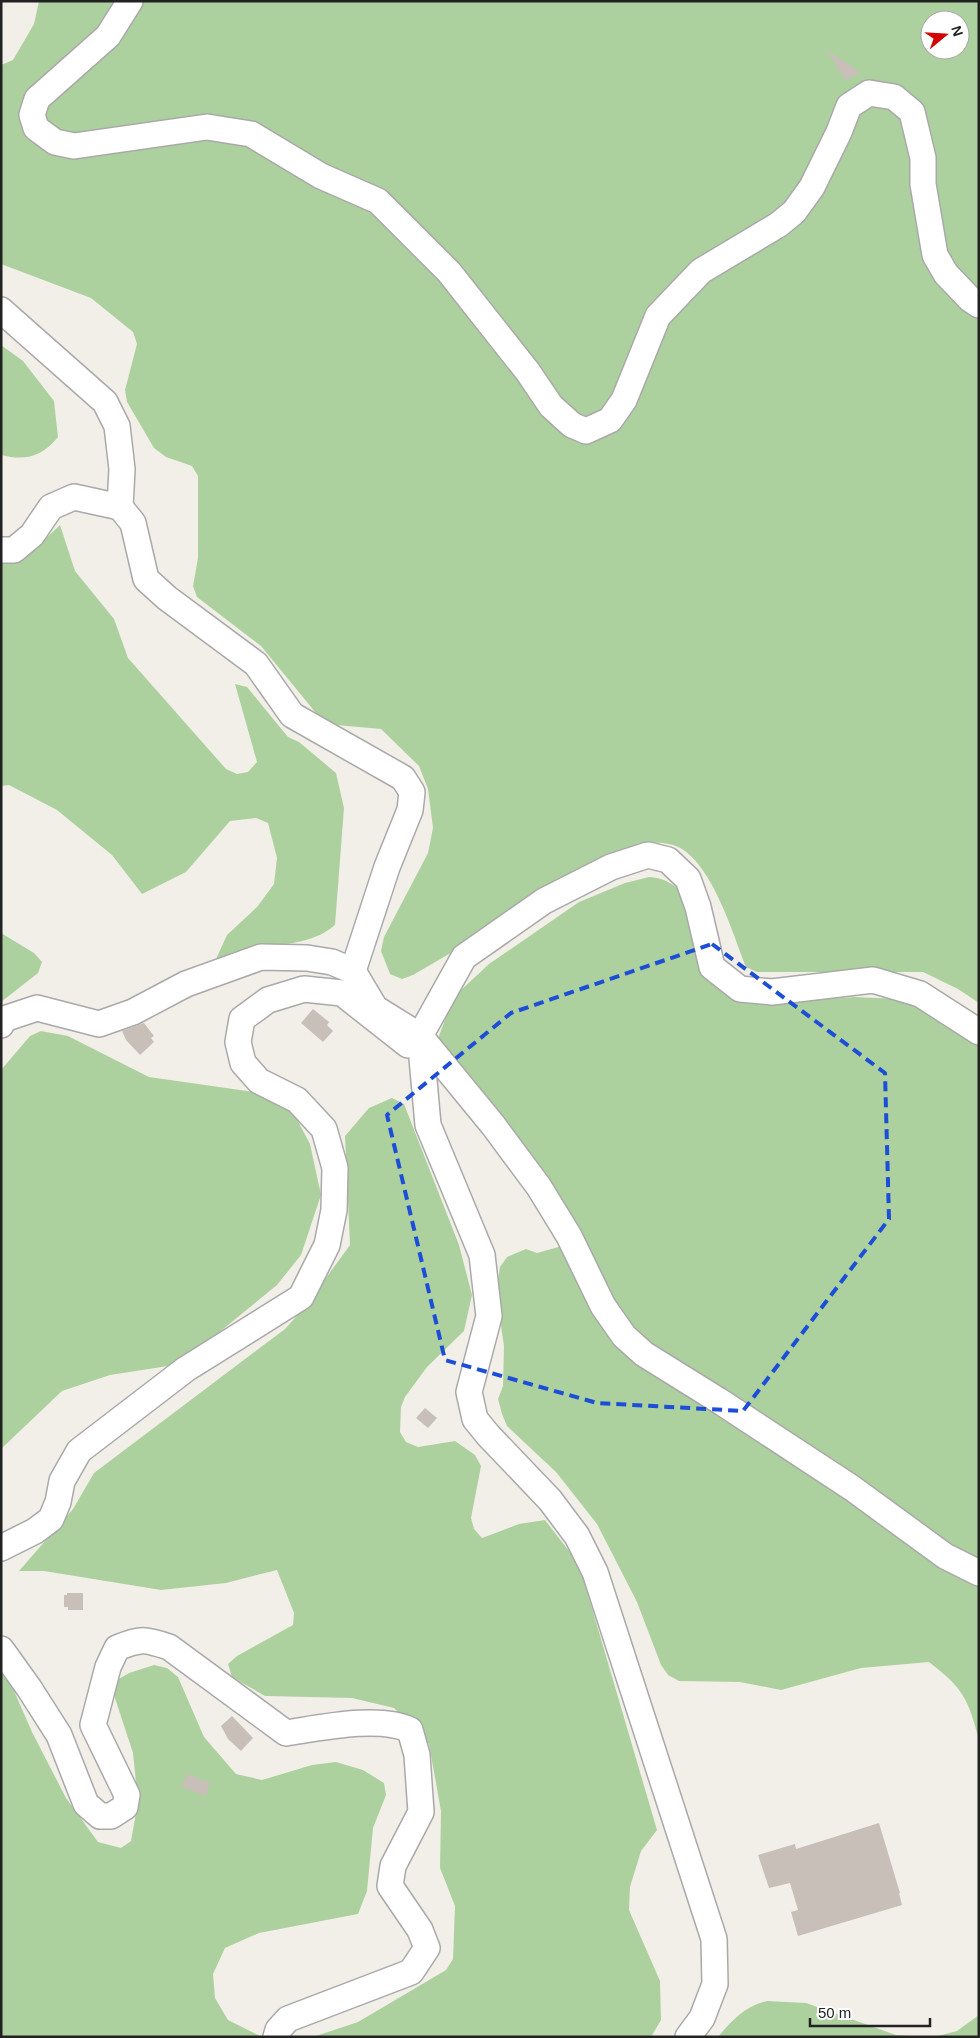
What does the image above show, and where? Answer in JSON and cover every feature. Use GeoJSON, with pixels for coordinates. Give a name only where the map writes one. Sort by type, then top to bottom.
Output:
{"type":"FeatureCollection","features":[{"type":"Feature","properties":{"kind":"street"},"geometry":{"type":"LineString","coordinates":[[130,1],[108,36],[37,99],[32,114],[36,128],[55,142],[74,146],[207,127],[251,134],[321,176],[378,201],[449,272],[528,372],[552,406],[572,425],[586,431],[610,420],[624,400],[658,316],[701,271],[778,225],[794,212],[812,187],[839,132],[849,106],[869,93],[894,97],[912,112],[923,158],[923,184],[935,255],[946,274],[970,299],[979,305]]}},
{"type":"Feature","properties":{"kind":"street"},"geometry":{"type":"LineString","coordinates":[[1,310],[105,402],[117,426],[122,469],[120,507]]}},
{"type":"Feature","properties":{"kind":"street"},"geometry":{"type":"LineString","coordinates":[[1,550],[14,550],[32,536],[52,507],[74,497],[120,507],[133,523],[146,578],[167,598],[256,664],[292,715],[403,778],[412,792],[410,810],[387,867],[353,971]]}},
{"type":"Feature","properties":{"kind":"street"},"geometry":{"type":"LineString","coordinates":[[1,1548],[35,1531],[50,1519],[58,1502],[62,1481],[79,1451],[186,1369],[301,1297],[328,1245],[334,1210],[335,1168],[324,1129],[297,1100],[259,1081],[243,1064],[238,1042],[242,1019],[268,1000],[304,990],[342,993],[408,1045],[420,1036],[464,957],[544,901],[611,868],[648,855],[668,860],[688,879],[698,907],[712,967],[740,989],[772,992],[873,980],[920,994],[979,1032]]}},
{"type":"Feature","properties":{"kind":"street"},"geometry":{"type":"LineString","coordinates":[[1,1025],[4,1019],[37,1008],[99,1024],[133,1012],[186,984],[261,957],[307,958],[332,962],[353,971],[375,1008],[420,1036],[493,1124],[539,1187],[569,1236],[603,1306],[624,1336],[644,1354],[852,1488],[946,1556],[979,1573]]}},
{"type":"Feature","properties":{"kind":"street"},"geometry":{"type":"LineString","coordinates":[[420,1036],[428,1125],[482,1255],[489,1316],[469,1392],[475,1419],[550,1500],[577,1536],[595,1572],[714,1939],[714,1984],[702,2018],[688,2037]]}},
{"type":"Feature","properties":{"kind":"street"},"geometry":{"type":"LineString","coordinates":[[1,1649],[58,1735],[86,1804],[100,1816],[111,1816],[125,1807],[127,1795],[93,1725],[99,1695],[108,1667],[117,1648],[137,1640],[150,1640],[169,1647],[286,1733],[336,1724],[399,1724],[410,1730],[417,1755],[421,1812],[393,1866],[390,1886],[420,1930],[427,1948],[412,1972],[288,2018],[278,2030],[276,2037]]}},
{"type":"Feature","properties":{"kind":"highlighted area"},"geometry":{"type":"Polygon","coordinates":[[[712,944],[885,1073],[889,1219],[743,1411],[597,1403],[445,1360],[387,1115],[511,1013],[712,944]]]}},
{"type":"Feature","properties":{"kind":"green space"},"geometry":{"type":"Polygon","coordinates":[[[39,1],[979,1],[979,1003],[958,989],[923,972],[757,972],[746,967],[727,917],[709,880],[698,864],[686,852],[673,845],[656,842],[639,843],[413,975],[402,979],[390,974],[381,951],[384,937],[428,853],[433,828],[428,789],[419,766],[381,729],[325,724],[261,646],[197,597],[193,586],[198,558],[198,476],[192,466],[166,457],[154,448],[127,402],[125,390],[137,344],[133,332],[91,298],[1,264],[1,65],[13,60],[34,24],[39,1]]]}},
{"type":"Feature","properties":{"kind":"green space"},"geometry":{"type":"Polygon","coordinates":[[[1,345],[23,361],[54,401],[58,437],[46,449],[33,456],[18,458],[1,455],[1,345]]]}},
{"type":"Feature","properties":{"kind":"green space"},"geometry":{"type":"Polygon","coordinates":[[[60,525],[75,571],[114,619],[128,658],[226,769],[237,774],[248,772],[257,762],[235,684],[247,687],[288,737],[299,742],[336,773],[344,808],[335,925],[326,932],[307,940],[254,949],[216,959],[227,935],[257,907],[274,884],[277,858],[268,823],[256,818],[230,821],[186,872],[142,894],[112,855],[57,810],[9,785],[1,786],[1,555],[40,544],[60,525]]]}},
{"type":"Feature","properties":{"kind":"green space"},"geometry":{"type":"Polygon","coordinates":[[[649,877],[666,881],[681,891],[735,998],[760,1003],[855,997],[898,999],[923,1005],[979,1041],[979,1740],[968,1704],[963,1696],[941,1671],[929,1662],[861,1668],[781,1690],[740,1682],[679,1681],[668,1675],[661,1665],[637,1602],[597,1524],[556,1472],[507,1426],[502,1414],[498,1399],[503,1386],[504,1346],[496,1292],[500,1267],[507,1257],[526,1249],[537,1253],[562,1246],[565,1232],[434,1050],[447,1014],[460,991],[489,964],[579,902],[625,883],[649,877]]]}},
{"type":"Feature","properties":{"kind":"green space"},"geometry":{"type":"Polygon","coordinates":[[[1,933],[34,953],[42,962],[38,973],[1,1002],[1,933]]]}},
{"type":"Feature","properties":{"kind":"green space"},"geometry":{"type":"Polygon","coordinates":[[[41,1031],[68,1036],[149,1077],[262,1093],[293,1112],[310,1144],[321,1195],[301,1255],[277,1285],[190,1356],[168,1366],[110,1375],[62,1391],[1,1449],[1,1070],[30,1036],[41,1031]]]}},
{"type":"Feature","properties":{"kind":"green space"},"geometry":{"type":"Polygon","coordinates":[[[392,1098],[404,1104],[459,1245],[472,1295],[464,1331],[427,1367],[405,1397],[401,1407],[400,1432],[406,1442],[418,1447],[455,1441],[475,1455],[481,1466],[471,1518],[474,1529],[482,1538],[519,1524],[545,1520],[579,1564],[657,1830],[641,1851],[630,1887],[629,1910],[660,1981],[661,2020],[651,2037],[313,2037],[358,2022],[446,1970],[453,1959],[455,1906],[440,1868],[441,1811],[429,1744],[394,1708],[352,1698],[265,1696],[232,1677],[228,1664],[237,1656],[293,1625],[294,1613],[277,1570],[226,1583],[161,1590],[44,1571],[19,1571],[73,1509],[94,1473],[285,1329],[304,1308],[350,1245],[345,1136],[369,1108],[392,1098]]]}},
{"type":"Feature","properties":{"kind":"green space"},"geometry":{"type":"Polygon","coordinates":[[[1,1661],[32,1732],[66,1798],[98,1842],[121,1848],[131,1841],[138,1802],[133,1753],[113,1692],[117,1680],[129,1673],[154,1665],[167,1668],[178,1677],[204,1737],[236,1774],[262,1780],[312,1765],[336,1762],[363,1770],[384,1783],[386,1795],[373,1828],[367,1891],[358,1914],[259,1933],[225,1948],[213,1974],[215,1998],[228,2020],[262,2037],[1,2037],[1,1661]]]}},
{"type":"Feature","properties":{"kind":"green space"},"geometry":{"type":"Polygon","coordinates":[[[767,2001],[806,2003],[896,2035],[929,2037],[718,2037],[740,2014],[752,2006],[767,2001]]]}},
{"type":"Feature","properties":{"kind":"green space"},"geometry":{"type":"Polygon","coordinates":[[[979,2015],[979,2037],[934,2037],[957,2031],[979,2015]]]}},
{"type":"Feature","properties":{"kind":"building"},"geometry":{"type":"Polygon","coordinates":[[[827,50],[850,65],[861,73],[845,80],[827,50]]]}},
{"type":"Feature","properties":{"kind":"building"},"geometry":{"type":"Polygon","coordinates":[[[313,1009],[329,1022],[327,1025],[333,1031],[323,1042],[301,1023],[313,1009]]]}},
{"type":"Feature","properties":{"kind":"building"},"geometry":{"type":"Polygon","coordinates":[[[144,1023],[154,1036],[151,1038],[154,1042],[140,1055],[126,1040],[122,1031],[144,1023]]]}},
{"type":"Feature","properties":{"kind":"building"},"geometry":{"type":"Polygon","coordinates":[[[425,1408],[437,1418],[428,1428],[416,1418],[425,1408]]]}},
{"type":"Feature","properties":{"kind":"building"},"geometry":{"type":"Polygon","coordinates":[[[67,1593],[83,1593],[83,1610],[68,1610],[68,1607],[64,1607],[64,1595],[67,1595],[67,1593]]]}},
{"type":"Feature","properties":{"kind":"building"},"geometry":{"type":"Polygon","coordinates":[[[232,1716],[253,1738],[241,1751],[228,1739],[221,1726],[232,1716]]]}},
{"type":"Feature","properties":{"kind":"building"},"geometry":{"type":"Polygon","coordinates":[[[187,1774],[210,1783],[206,1796],[182,1787],[187,1774]]]}},
{"type":"Feature","properties":{"kind":"building"},"geometry":{"type":"Polygon","coordinates":[[[879,1823],[902,1905],[798,1936],[791,1912],[798,1910],[790,1883],[769,1888],[758,1855],[795,1844],[796,1849],[879,1823]]]}}]}
